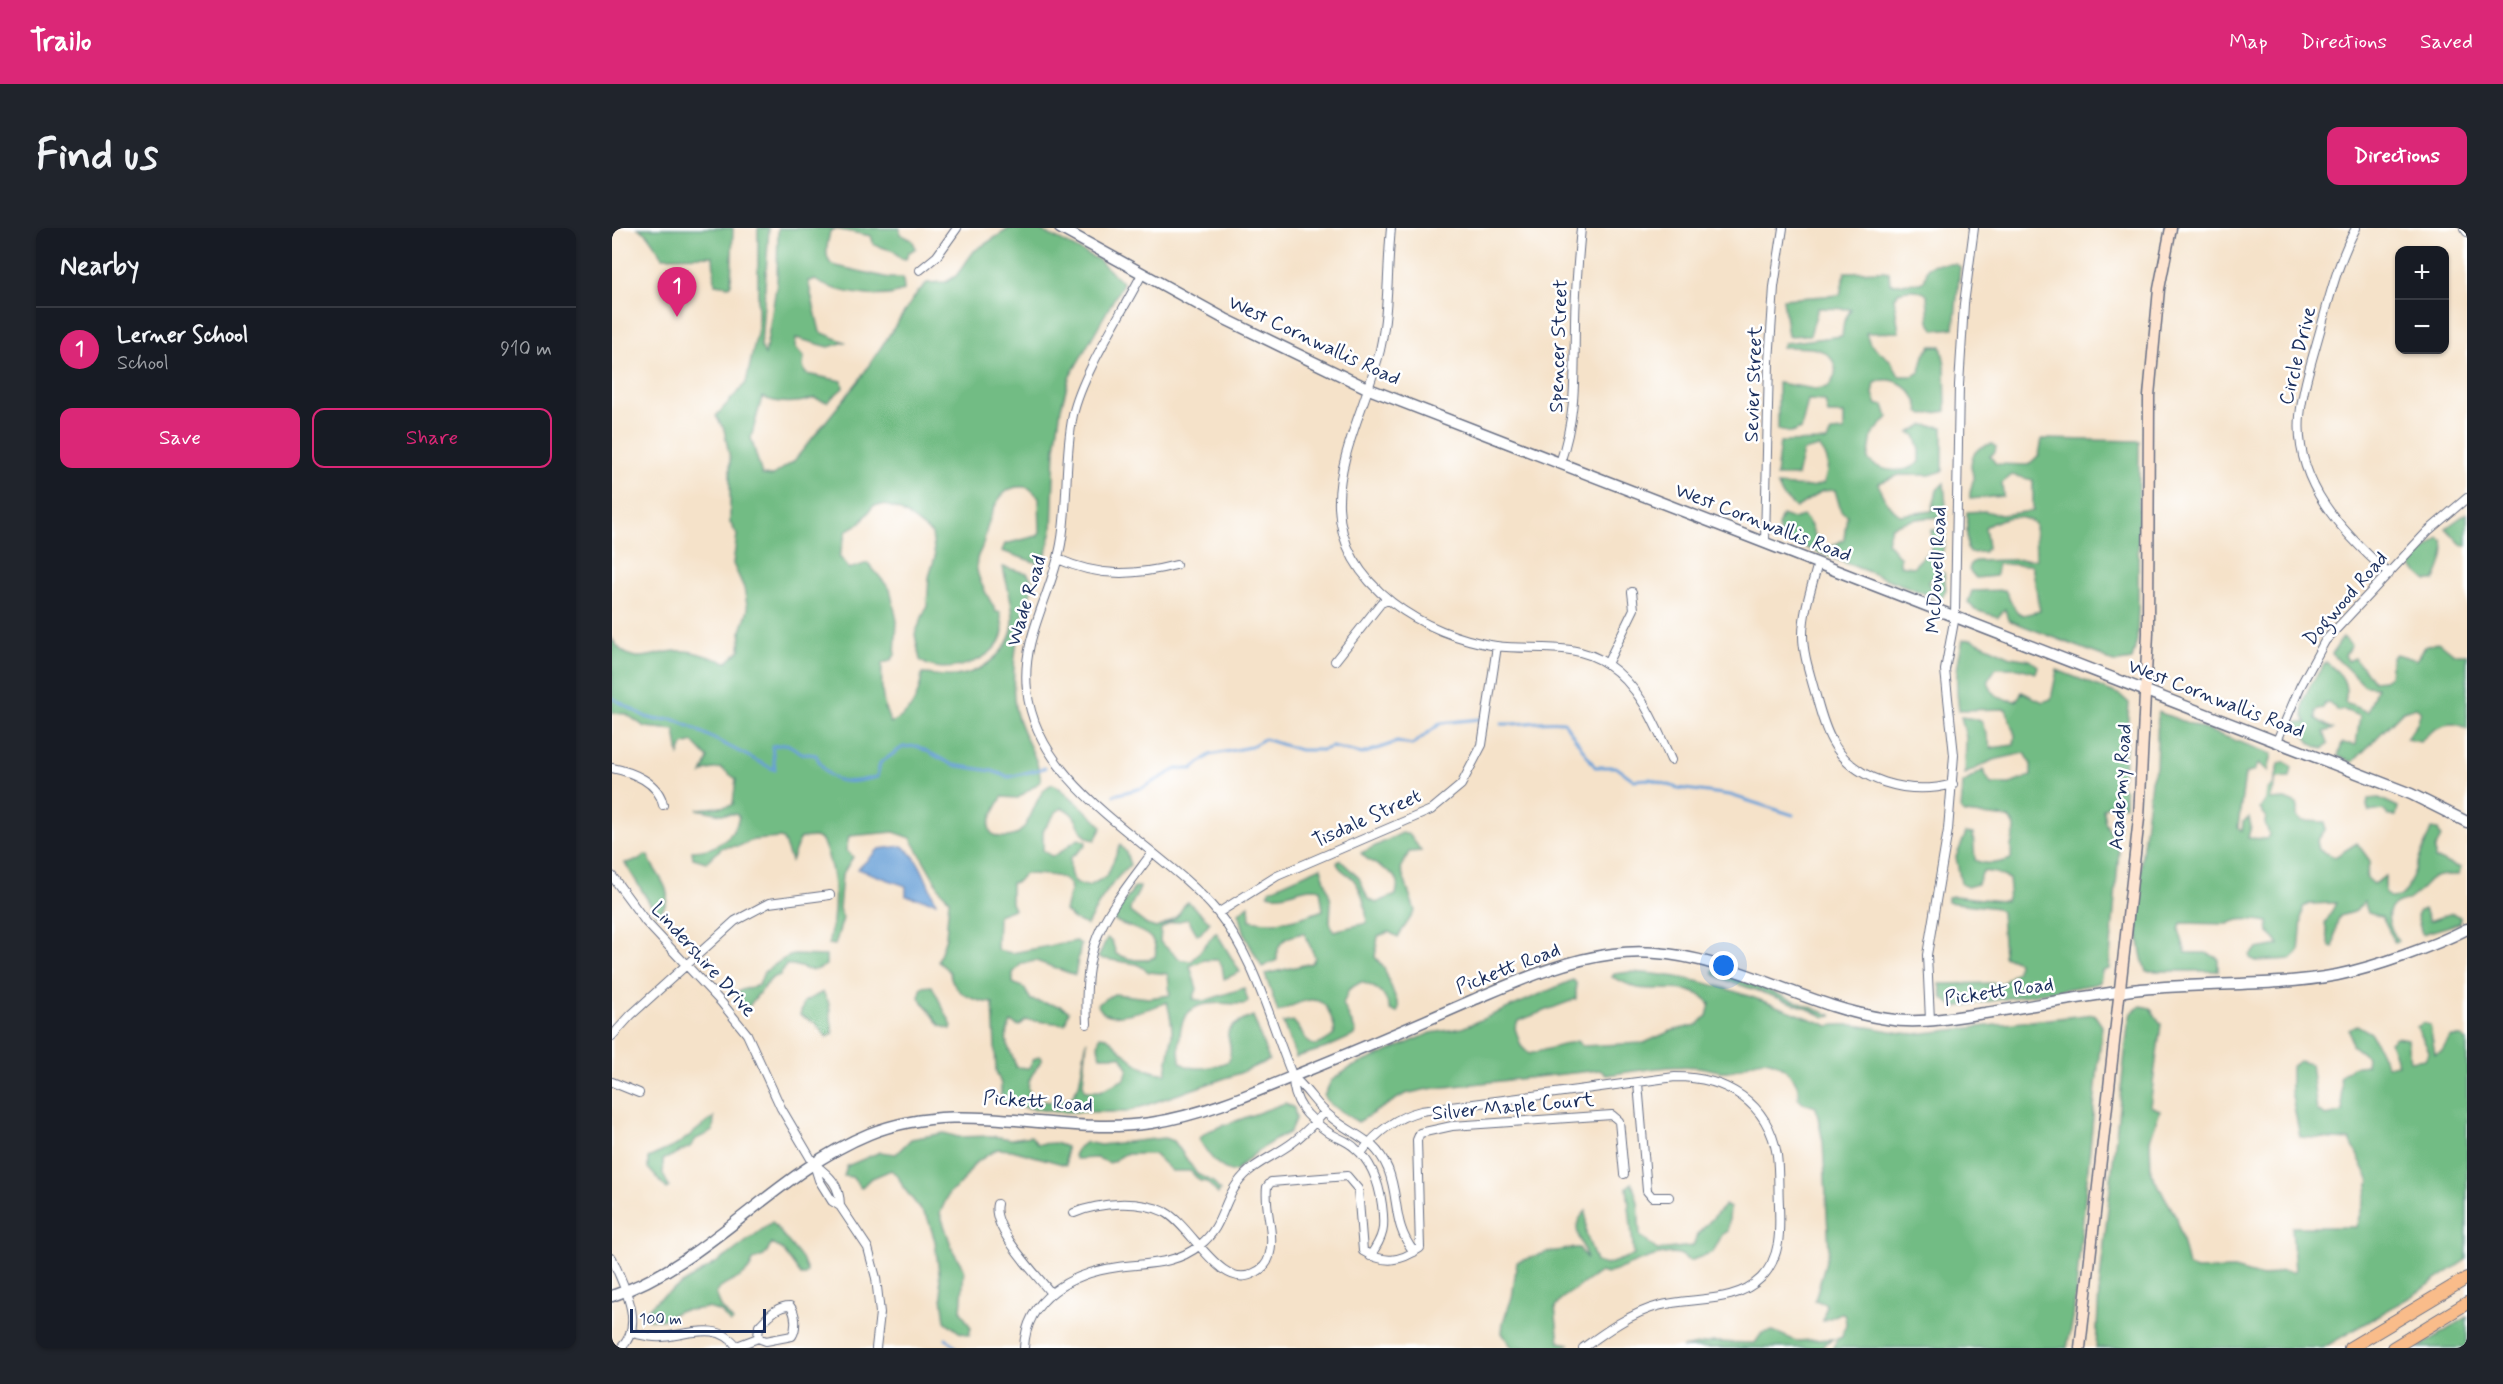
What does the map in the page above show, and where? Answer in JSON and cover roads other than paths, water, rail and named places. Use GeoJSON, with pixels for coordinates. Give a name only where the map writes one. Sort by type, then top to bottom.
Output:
{"type":"FeatureCollection","features":[{"type":"Feature","properties":{"kind":"main road","name":"Academy Road"},"geometry":{"type":"LineString","coordinates":[[2080,1348],[2139,818],[2146,690],[2149,396],[2159,289],[2171,228]]}},
{"type":"Feature","properties":{"kind":"main road"},"geometry":{"type":"LineString","coordinates":[[2350,1348],[2467,1278]]}},
{"type":"Feature","properties":{"kind":"main road"},"geometry":{"type":"LineString","coordinates":[[2392,1348],[2467,1303]]}},
{"type":"Feature","properties":{"kind":"street"},"geometry":{"type":"LineString","coordinates":[[920,270],[937,256],[957,228]]}},
{"type":"Feature","properties":{"kind":"street","name":"West Cornwallis Road"},"geometry":{"type":"LineString","coordinates":[[1060,228],[1260,337],[1369,389],[2277,741],[2411,794],[2467,822]]}},
{"type":"Feature","properties":{"kind":"street"},"geometry":{"type":"LineString","coordinates":[[1391,228],[1385,315],[1380,348],[1342,476],[1340,516],[1346,543],[1357,566],[1388,600],[1445,631],[1497,646],[1559,648],[1592,656],[1608,664],[1633,688],[1646,705],[1671,760]]}},
{"type":"Feature","properties":{"kind":"street","name":"Spencer Street"},"geometry":{"type":"LineString","coordinates":[[1560,463],[1572,426],[1581,228]]}},
{"type":"Feature","properties":{"kind":"street","name":"Sevier Street"},"geometry":{"type":"LineString","coordinates":[[1765,542],[1769,362],[1774,287],[1783,228]]}},
{"type":"Feature","properties":{"kind":"street","name":"McDowell Road"},"geometry":{"type":"LineString","coordinates":[[1930,1020],[1927,955],[1953,784],[1954,738],[1945,670],[1955,616],[1959,385],[1964,304],[1974,228]]}},
{"type":"Feature","properties":{"kind":"street","name":"Circle Drive"},"geometry":{"type":"LineString","coordinates":[[2356,228],[2336,275],[2305,384],[2300,426],[2310,480],[2322,502],[2346,533],[2389,574]]}},
{"type":"Feature","properties":{"kind":"street"},"geometry":{"type":"LineString","coordinates":[[2464,228],[2467,232]]}},
{"type":"Feature","properties":{"kind":"street","name":"Wade Road"},"geometry":{"type":"LineString","coordinates":[[1142,274],[1076,404],[1068,442],[1065,517],[1058,559],[1027,650],[1027,691],[1035,722],[1054,756],[1078,789],[1218,913],[1251,968],[1293,1077],[1293,1094],[1296,1100],[1316,1122],[1361,1153]]}},
{"type":"Feature","properties":{"kind":"street","name":"Dogwood Road"},"geometry":{"type":"LineString","coordinates":[[2277,741],[2300,687],[2325,641],[2428,531],[2467,498]]}},
{"type":"Feature","properties":{"kind":"street"},"geometry":{"type":"LineString","coordinates":[[1058,559],[1102,573],[1119,574],[1148,572],[1176,565]]}},
{"type":"Feature","properties":{"kind":"street"},"geometry":{"type":"LineString","coordinates":[[1818,563],[1804,621],[1804,651],[1824,725],[1832,742],[1848,760],[1878,780],[1918,789],[1953,784]]}},
{"type":"Feature","properties":{"kind":"street"},"geometry":{"type":"LineString","coordinates":[[1608,664],[1634,609],[1632,592]]}},
{"type":"Feature","properties":{"kind":"street"},"geometry":{"type":"LineString","coordinates":[[1335,661],[1381,603],[1388,600]]}},
{"type":"Feature","properties":{"kind":"street","name":"Tisdale Street"},"geometry":{"type":"LineString","coordinates":[[1218,913],[1277,876],[1431,810],[1461,785],[1477,758],[1486,732],[1497,646]]}},
{"type":"Feature","properties":{"kind":"street"},"geometry":{"type":"LineString","coordinates":[[612,768],[632,773],[653,787],[663,805]]}},
{"type":"Feature","properties":{"kind":"street"},"geometry":{"type":"LineString","coordinates":[[1087,1024],[1086,974],[1095,939],[1112,907],[1152,853]]}},
{"type":"Feature","properties":{"kind":"street","name":"Lindershire Drive"},"geometry":{"type":"LineString","coordinates":[[613,882],[646,922],[721,1002],[751,1041],[781,1108],[814,1164]]}},
{"type":"Feature","properties":{"kind":"street"},"geometry":{"type":"LineString","coordinates":[[612,1036],[718,933],[751,911],[784,899],[830,895]]}},
{"type":"Feature","properties":{"kind":"street","name":"Pickett Road"},"geometry":{"type":"LineString","coordinates":[[612,1296],[626,1292],[678,1265],[814,1164],[872,1133],[920,1119],[962,1116],[1100,1124],[1152,1122],[1197,1112],[1293,1077],[1512,984],[1567,964],[1616,954],[1653,952],[1690,956],[1860,1014],[1892,1020],[1930,1020],[2120,993],[2332,976],[2420,949],[2467,929]]}},
{"type":"Feature","properties":{"kind":"street"},"geometry":{"type":"LineString","coordinates":[[1074,1213],[1106,1205],[1147,1206],[1168,1214],[1190,1232],[1225,1272],[1238,1276],[1252,1275],[1263,1267],[1269,1256],[1266,1195],[1271,1182],[1347,1176],[1358,1189],[1363,1251],[1377,1260],[1389,1261],[1405,1258],[1414,1252],[1401,1233],[1394,1188],[1387,1166],[1370,1142],[1325,1112],[1307,1088],[1293,1077]]}},
{"type":"Feature","properties":{"kind":"street"},"geometry":{"type":"LineString","coordinates":[[1370,1256],[1380,1242],[1385,1227],[1376,1177],[1361,1153],[1391,1124],[1420,1111],[1676,1077],[1710,1080],[1740,1095],[1757,1111],[1771,1133],[1777,1157],[1778,1244],[1767,1271],[1749,1288],[1721,1297],[1652,1307],[1628,1318],[1583,1348]]}},
{"type":"Feature","properties":{"kind":"street"},"geometry":{"type":"LineString","coordinates":[[612,1082],[639,1093]]}},
{"type":"Feature","properties":{"kind":"street"},"geometry":{"type":"LineString","coordinates":[[1638,1083],[1647,1191],[1652,1197],[1670,1197]]}},
{"type":"Feature","properties":{"kind":"street"},"geometry":{"type":"LineString","coordinates":[[1024,1348],[1030,1318],[1050,1292],[1108,1269],[1165,1262],[1200,1245],[1221,1221],[1236,1185],[1248,1172],[1291,1144],[1325,1112]]}},
{"type":"Feature","properties":{"kind":"street","name":"Silver Maple Court"},"geometry":{"type":"LineString","coordinates":[[1414,1252],[1420,1248],[1417,1140],[1420,1133],[1452,1126],[1612,1115],[1619,1121],[1624,1174]]}},
{"type":"Feature","properties":{"kind":"street"},"geometry":{"type":"LineString","coordinates":[[814,1164],[828,1174],[837,1186],[840,1206]]}},
{"type":"Feature","properties":{"kind":"street"},"geometry":{"type":"LineString","coordinates":[[814,1164],[826,1193],[840,1206],[868,1248],[876,1278],[880,1313],[876,1348]]}},
{"type":"Feature","properties":{"kind":"street"},"geometry":{"type":"LineString","coordinates":[[826,1193],[837,1186]]}},
{"type":"Feature","properties":{"kind":"street"},"geometry":{"type":"LineString","coordinates":[[997,1204],[995,1213],[1000,1227],[1050,1292]]}},
{"type":"Feature","properties":{"kind":"street"},"geometry":{"type":"LineString","coordinates":[[612,1258],[626,1292],[633,1333],[621,1348]]}},
{"type":"Feature","properties":{"kind":"street"},"geometry":{"type":"LineString","coordinates":[[633,1333],[658,1338],[697,1331],[717,1332],[737,1347],[758,1338],[766,1341],[792,1336],[795,1331],[794,1311],[790,1306],[782,1306],[775,1310],[759,1326],[758,1338]]}},
{"type":"Feature","properties":{"kind":"water"},"geometry":{"type":"Polygon","coordinates":[[[902,846],[914,857],[936,902],[906,896],[906,886],[858,869],[879,849],[902,846]]]}},
{"type":"Feature","properties":{"kind":"waterway"},"geometry":{"type":"LineString","coordinates":[[612,698],[646,717],[657,720],[672,719],[689,726],[775,770],[772,746],[787,744],[802,753],[816,755],[827,773],[840,781],[848,782],[877,777],[880,763],[903,747],[917,746],[953,765],[992,771],[1009,777],[1045,768]]}},
{"type":"Feature","properties":{"kind":"waterway"},"geometry":{"type":"LineString","coordinates":[[1114,795],[1142,788],[1177,769],[1192,769],[1210,755],[1250,747],[1264,739],[1300,750],[1322,750],[1332,747],[1362,754],[1397,742],[1412,745],[1441,723],[1479,719]]}},
{"type":"Feature","properties":{"kind":"waterway"},"geometry":{"type":"LineString","coordinates":[[1501,724],[1564,722],[1595,767],[1616,767],[1634,780],[1650,779],[1678,788],[1730,795],[1793,815]]}},
{"type":"Feature","properties":{"kind":"waterway"},"geometry":{"type":"LineString","coordinates":[[946,1338],[957,1348]]}},
{"type":"Feature","properties":{"kind":"place","name":"Lerner School"},"geometry":{"type":"Point","coordinates":[677,317]}}]}
